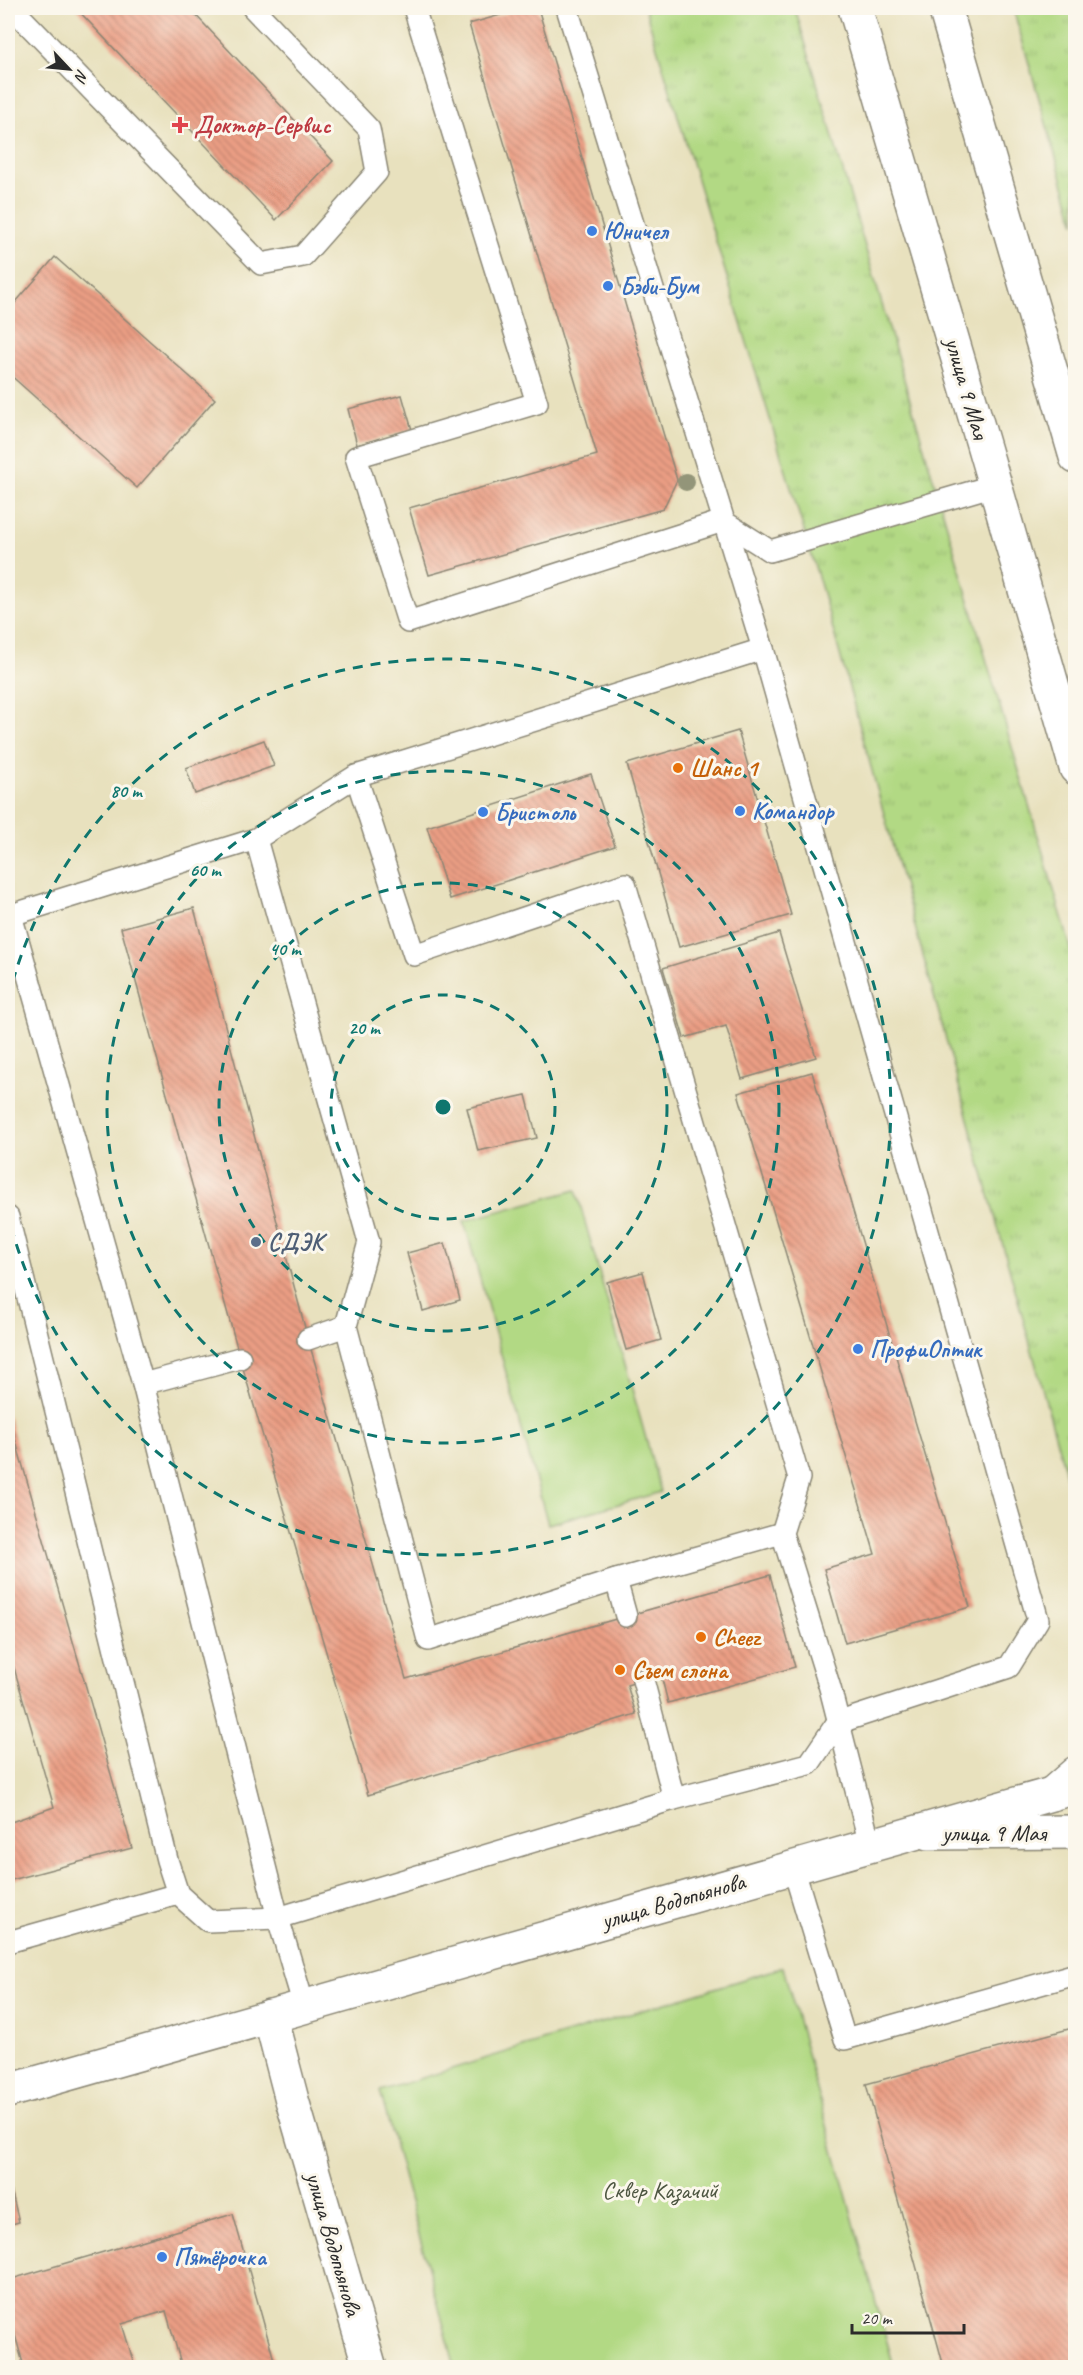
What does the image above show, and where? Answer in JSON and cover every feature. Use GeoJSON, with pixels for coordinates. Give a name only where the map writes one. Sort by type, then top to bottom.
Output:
{"type":"FeatureCollection","features":[{"type":"Feature","properties":{"kind":"street","name":"улица 9 Мая"},"geometry":{"type":"LineString","coordinates":[[855,8],[1076,768]]}},
{"type":"Feature","properties":{"kind":"street"},"geometry":{"type":"LineString","coordinates":[[945,8],[1074,444]]}},
{"type":"Feature","properties":{"kind":"street","name":"улица Водопьянова"},"geometry":{"type":"LineString","coordinates":[[8,2091],[912,1833],[1068,1785]]}},
{"type":"Feature","properties":{"kind":"street","name":"улица 9 Мая"},"geometry":{"type":"LineString","coordinates":[[912,1833],[1076,1832]]}},
{"type":"Feature","properties":{"kind":"street","name":"улица Водопьянова"},"geometry":{"type":"LineString","coordinates":[[270,2016],[292,2100],[370,2367]]}},
{"type":"Feature","properties":{"kind":"lane"},"geometry":{"type":"LineString","coordinates":[[12,8],[261,264],[303,256],[378,172],[369,129],[253,8]]}},
{"type":"Feature","properties":{"kind":"lane"},"geometry":{"type":"LineString","coordinates":[[414,8],[537,403],[356,457],[408,622],[723,521]]}},
{"type":"Feature","properties":{"kind":"lane"},"geometry":{"type":"LineString","coordinates":[[8,1217],[178,1894],[208,1921],[278,1918],[674,1799],[809,1764],[837,1723],[1009,1667],[1038,1620],[763,649],[567,8]]}},
{"type":"Feature","properties":{"kind":"lane"},"geometry":{"type":"LineString","coordinates":[[723,521],[770,551],[995,485]]}},
{"type":"Feature","properties":{"kind":"lane"},"geometry":{"type":"LineString","coordinates":[[304,2006],[278,1918],[143,1384],[9,914],[256,839],[356,776],[763,649]]}},
{"type":"Feature","properties":{"kind":"lane"},"geometry":{"type":"LineString","coordinates":[[356,776],[414,955],[625,884],[799,1478],[782,1533],[830,1688],[837,1723],[870,1845]]}},
{"type":"Feature","properties":{"kind":"lane"},"geometry":{"type":"LineString","coordinates":[[256,839],[369,1242],[346,1326],[428,1640],[615,1580],[782,1533]]}},
{"type":"Feature","properties":{"kind":"lane"},"geometry":{"type":"LineString","coordinates":[[309,1339],[346,1326]]}},
{"type":"Feature","properties":{"kind":"lane"},"geometry":{"type":"LineString","coordinates":[[143,1384],[240,1358]]}},
{"type":"Feature","properties":{"kind":"lane"},"geometry":{"type":"LineString","coordinates":[[615,1580],[626,1616]]}},
{"type":"Feature","properties":{"kind":"lane"},"geometry":{"type":"LineString","coordinates":[[643,1680],[674,1799]]}},
{"type":"Feature","properties":{"kind":"lane"},"geometry":{"type":"LineString","coordinates":[[793,1867],[845,2039],[1076,1974]]}},
{"type":"Feature","properties":{"kind":"lane"},"geometry":{"type":"LineString","coordinates":[[8,1942],[178,1894]]}},
{"type":"Feature","properties":{"kind":"green space"},"geometry":{"type":"Polygon","coordinates":[[[645,8],[795,8],[1075,962],[1075,1507],[823,593],[645,8]]]}},
{"type":"Feature","properties":{"kind":"green space"},"geometry":{"type":"Polygon","coordinates":[[[1013,8],[1075,8],[1075,224],[1013,8]]]}},
{"type":"Feature","properties":{"kind":"green space"},"geometry":{"type":"Polygon","coordinates":[[[576,1190],[661,1492],[548,1524],[464,1221],[576,1190]]]}},
{"type":"Feature","properties":{"kind":"green space","name":"Сквер Казачий"},"geometry":{"type":"Polygon","coordinates":[[[783,1967],[894,2367],[455,2367],[380,2091],[783,1967]]]}},
{"type":"Feature","properties":{"kind":"building"},"geometry":{"type":"Polygon","coordinates":[[[76,8],[189,8],[333,161],[276,220],[76,8]]]}},
{"type":"Feature","properties":{"kind":"building"},"geometry":{"type":"Polygon","coordinates":[[[525,8],[538,8],[677,480],[663,509],[429,575],[409,508],[597,455],[469,24],[525,8]]]}},
{"type":"Feature","properties":{"kind":"building"},"geometry":{"type":"Polygon","coordinates":[[[55,257],[215,399],[137,488],[8,373],[8,311],[55,257]]]}},
{"type":"Feature","properties":{"kind":"building"},"geometry":{"type":"Polygon","coordinates":[[[402,395],[412,430],[357,445],[348,409],[402,395]]]}},
{"type":"Feature","properties":{"kind":"building"},"geometry":{"type":"Polygon","coordinates":[[[738,731],[791,915],[679,947],[627,764],[738,731]]]}},
{"type":"Feature","properties":{"kind":"building"},"geometry":{"type":"Polygon","coordinates":[[[264,740],[274,766],[195,794],[186,768],[264,740]]]}},
{"type":"Feature","properties":{"kind":"building"},"geometry":{"type":"Polygon","coordinates":[[[591,774],[615,846],[450,899],[427,827],[591,774]]]}},
{"type":"Feature","properties":{"kind":"building"},"geometry":{"type":"Polygon","coordinates":[[[194,908],[308,1339],[406,1679],[770,1575],[795,1667],[668,1703],[661,1675],[643,1680],[627,1685],[636,1714],[368,1795],[240,1358],[121,928],[194,908]]]}},
{"type":"Feature","properties":{"kind":"building"},"geometry":{"type":"Polygon","coordinates":[[[779,933],[816,1057],[742,1079],[726,1026],[684,1038],[663,968],[779,933]]]}},
{"type":"Feature","properties":{"kind":"building"},"geometry":{"type":"Polygon","coordinates":[[[812,1072],[970,1607],[845,1643],[824,1569],[875,1554],[738,1093],[812,1072]]]}},
{"type":"Feature","properties":{"kind":"building"},"geometry":{"type":"Polygon","coordinates":[[[526,1095],[537,1138],[478,1151],[467,1108],[526,1095]]]}},
{"type":"Feature","properties":{"kind":"building"},"geometry":{"type":"Polygon","coordinates":[[[445,1243],[460,1300],[423,1311],[407,1253],[445,1243]]]}},
{"type":"Feature","properties":{"kind":"building"},"geometry":{"type":"Polygon","coordinates":[[[643,1272],[661,1340],[626,1350],[607,1282],[643,1272]]]}},
{"type":"Feature","properties":{"kind":"building"},"geometry":{"type":"Polygon","coordinates":[[[8,1414],[132,1848],[8,1881],[8,1823],[54,1807],[8,1647],[8,1414]]]}},
{"type":"Feature","properties":{"kind":"building"},"geometry":{"type":"Polygon","coordinates":[[[1076,2027],[1076,2367],[944,2367],[866,2084],[1076,2027]]]}},
{"type":"Feature","properties":{"kind":"building"},"geometry":{"type":"Polygon","coordinates":[[[11,2189],[19,2222],[8,2225],[8,2190],[11,2189]]]}},
{"type":"Feature","properties":{"kind":"building"},"geometry":{"type":"Polygon","coordinates":[[[233,2214],[276,2367],[182,2367],[166,2311],[122,2324],[135,2367],[24,2367],[8,2310],[8,2280],[233,2214]]]}},
{"type":"Feature","properties":{"kind":"place","name":"Доктор-Сервис"},"geometry":{"type":"Point","coordinates":[180,125]}},
{"type":"Feature","properties":{"kind":"place","name":"Юничел"},"geometry":{"type":"Point","coordinates":[592,231]}},
{"type":"Feature","properties":{"kind":"place","name":"Бэби-Бум"},"geometry":{"type":"Point","coordinates":[608,286]}},
{"type":"Feature","properties":{"kind":"place","name":"Шанс 1"},"geometry":{"type":"Point","coordinates":[678,768]}},
{"type":"Feature","properties":{"kind":"place","name":"Командор"},"geometry":{"type":"Point","coordinates":[740,811]}},
{"type":"Feature","properties":{"kind":"place","name":"Бристоль"},"geometry":{"type":"Point","coordinates":[483,812]}},
{"type":"Feature","properties":{"kind":"place","name":"СДЭК"},"geometry":{"type":"Point","coordinates":[256,1242]}},
{"type":"Feature","properties":{"kind":"place","name":"ПрофиОптик"},"geometry":{"type":"Point","coordinates":[858,1349]}},
{"type":"Feature","properties":{"kind":"place","name":"Cheez"},"geometry":{"type":"Point","coordinates":[701,1637]}},
{"type":"Feature","properties":{"kind":"place","name":"Съем слона"},"geometry":{"type":"Point","coordinates":[620,1670]}},
{"type":"Feature","properties":{"kind":"place","name":"Пятёрочка"},"geometry":{"type":"Point","coordinates":[162,2257]}}]}
